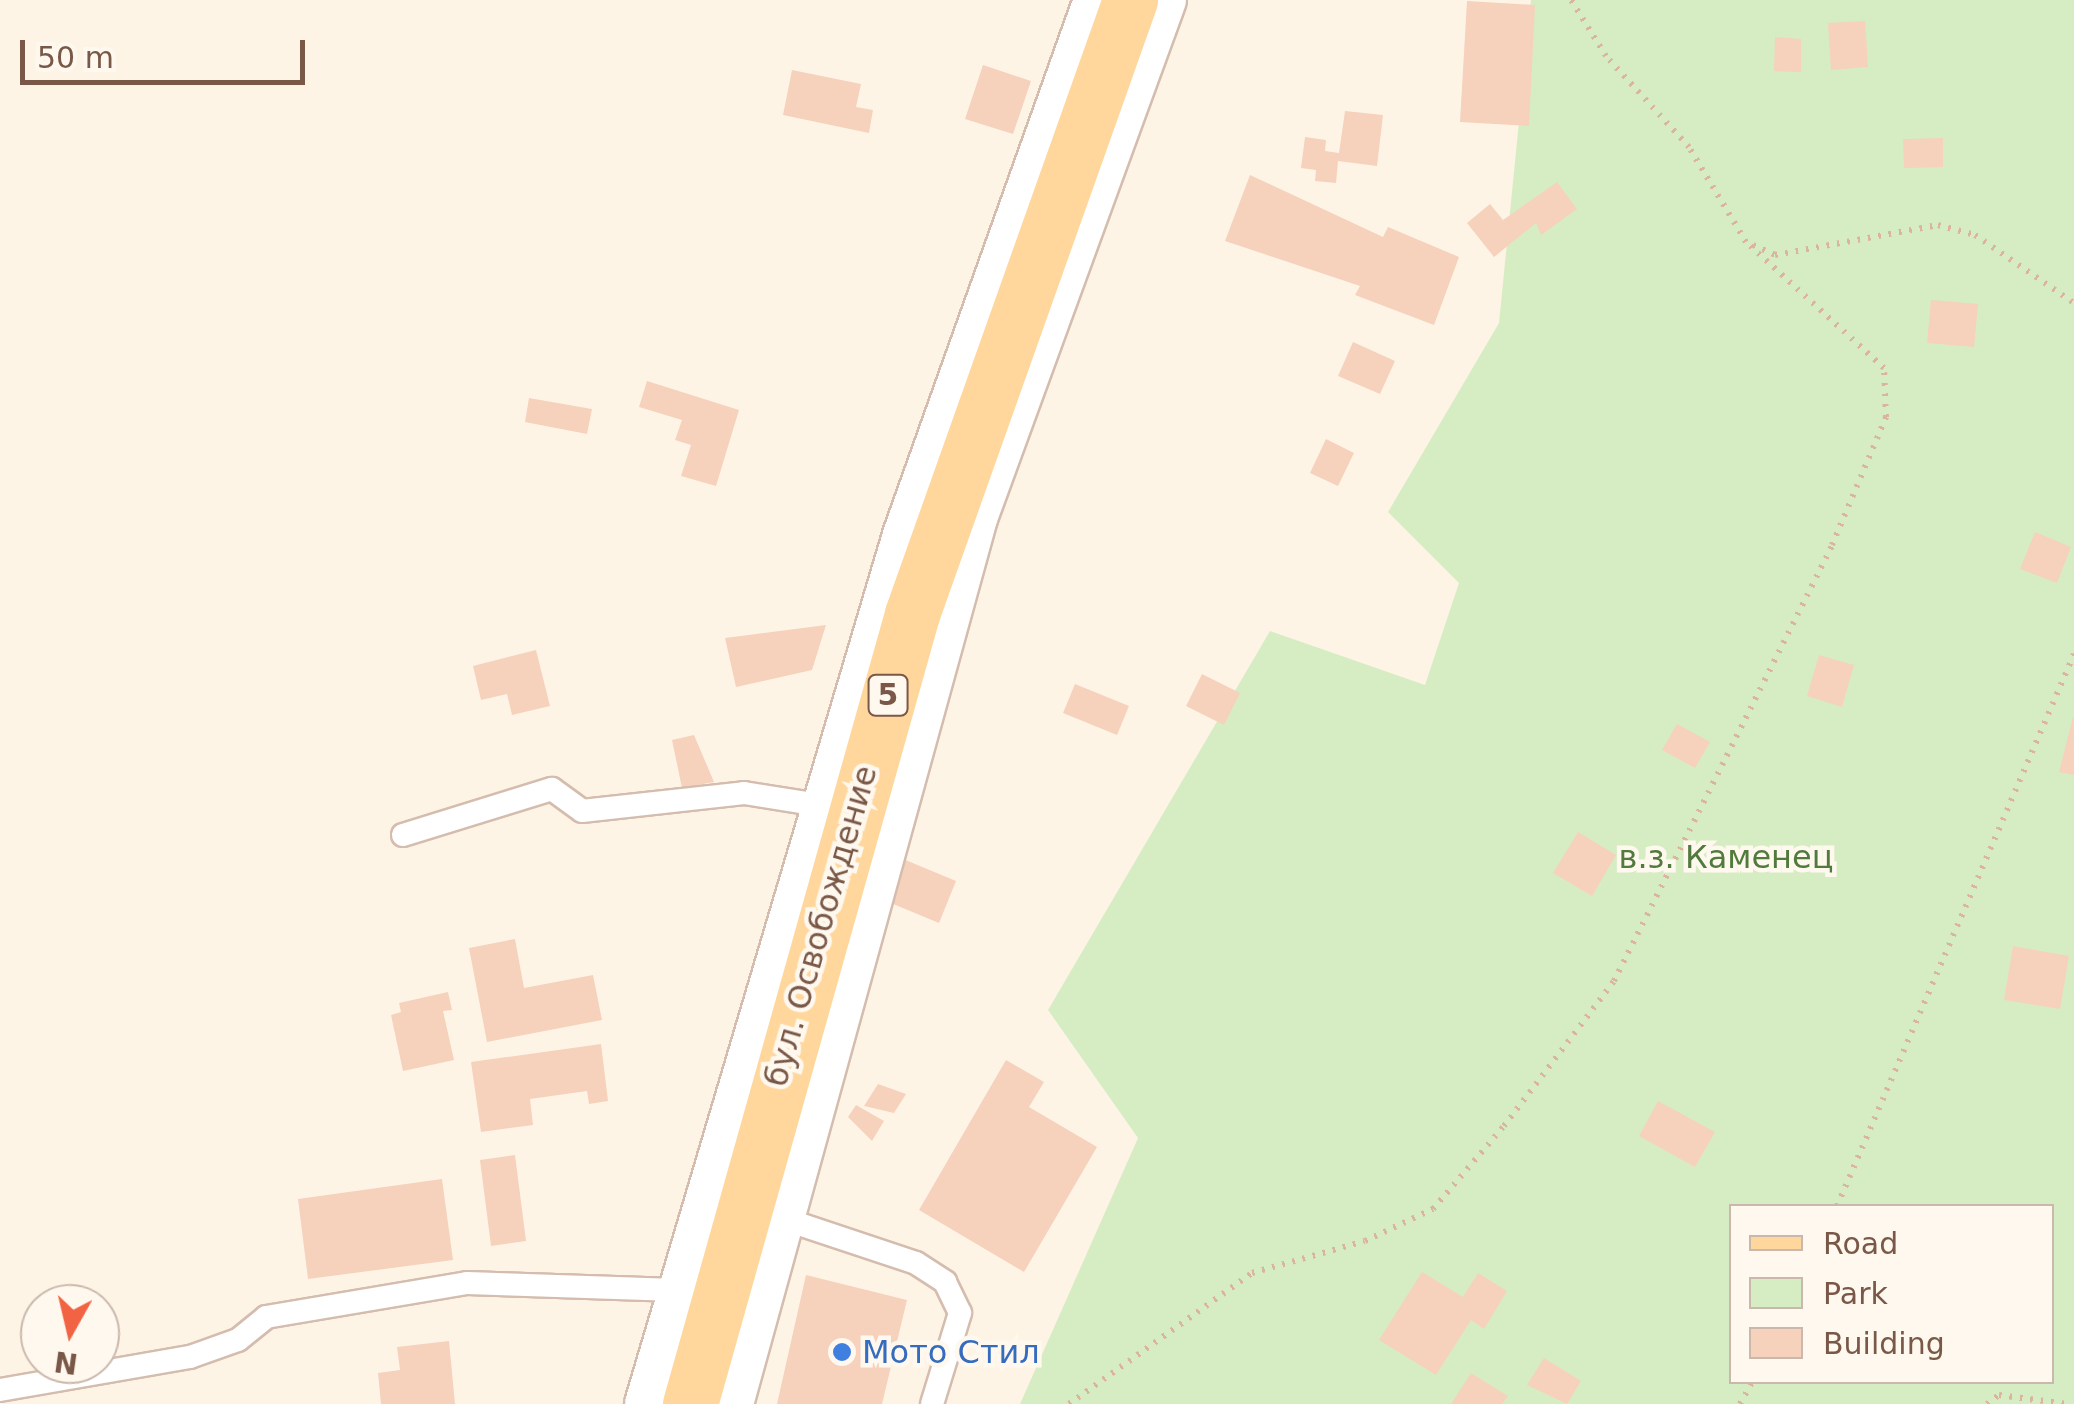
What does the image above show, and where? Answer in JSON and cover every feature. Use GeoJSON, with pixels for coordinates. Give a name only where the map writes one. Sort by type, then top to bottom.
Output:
{"type":"FeatureCollection","features":[{"type":"Feature","properties":{"kind":"main road","name":"бул. Освобождение"},"geometry":{"type":"LineString","coordinates":[[690,1404],[912,614],[1130,0]]}},
{"type":"Feature","properties":{"kind":"street"},"geometry":{"type":"LineString","coordinates":[[646,1404],[820,804],[904,535],[1095,0]]}},
{"type":"Feature","properties":{"kind":"street"},"geometry":{"type":"LineString","coordinates":[[732,1404],[976,518],[1165,0]]}},
{"type":"Feature","properties":{"kind":"lane"},"geometry":{"type":"LineString","coordinates":[[403,835],[552,789],[582,811],[744,792],[820,804]]}},
{"type":"Feature","properties":{"kind":"lane"},"geometry":{"type":"LineString","coordinates":[[782,1218],[916,1263],[945,1282],[960,1312],[932,1404]]}},
{"type":"Feature","properties":{"kind":"lane"},"geometry":{"type":"LineString","coordinates":[[0,1390],[190,1356],[238,1340],[266,1317],[467,1283],[676,1290]]}},
{"type":"Feature","properties":{"kind":"path"},"geometry":{"type":"LineString","coordinates":[[1069,1404],[1252,1273],[1365,1241],[1432,1209],[1614,981],[1832,545],[1886,417],[1884,368],[1746,242],[1689,147],[1606,56],[1570,0]]}},
{"type":"Feature","properties":{"kind":"path"},"geometry":{"type":"LineString","coordinates":[[1746,242],[1775,256],[1938,224],[1975,235],[2074,303]]}},
{"type":"Feature","properties":{"kind":"path"},"geometry":{"type":"LineString","coordinates":[[1838,1204],[2074,654]]}},
{"type":"Feature","properties":{"kind":"path"},"geometry":{"type":"LineString","coordinates":[[1987,1404],[2000,1396],[2067,1404]]}},
{"type":"Feature","properties":{"kind":"green space","name":"в.з. Каменец"},"geometry":{"type":"Polygon","coordinates":[[[1531,0],[2074,0],[2074,1404],[1020,1404],[1138,1138],[1048,1010],[1270,631],[1425,685],[1459,583],[1388,512],[1499,323],[1531,0]]]}},
{"type":"Feature","properties":{"kind":"building"},"geometry":{"type":"Polygon","coordinates":[[[1467,1],[1535,5],[1529,126],[1460,122],[1467,1]]]}},
{"type":"Feature","properties":{"kind":"building"},"geometry":{"type":"Polygon","coordinates":[[[1865,21],[1868,67],[1831,70],[1828,23],[1865,21]]]}},
{"type":"Feature","properties":{"kind":"building"},"geometry":{"type":"Polygon","coordinates":[[[1775,37],[1801,39],[1801,72],[1774,71],[1775,37]]]}},
{"type":"Feature","properties":{"kind":"building"},"geometry":{"type":"Polygon","coordinates":[[[983,65],[1031,81],[1013,134],[965,119],[983,65]]]}},
{"type":"Feature","properties":{"kind":"building"},"geometry":{"type":"Polygon","coordinates":[[[792,70],[861,84],[856,107],[873,110],[869,133],[783,115],[792,70]]]}},
{"type":"Feature","properties":{"kind":"building"},"geometry":{"type":"Polygon","coordinates":[[[1345,111],[1383,115],[1377,166],[1338,161],[1336,183],[1315,181],[1316,170],[1301,168],[1305,137],[1326,140],[1325,151],[1339,153],[1345,111]]]}},
{"type":"Feature","properties":{"kind":"building"},"geometry":{"type":"Polygon","coordinates":[[[1943,138],[1943,167],[1904,168],[1903,139],[1943,138]]]}},
{"type":"Feature","properties":{"kind":"building"},"geometry":{"type":"Polygon","coordinates":[[[1250,175],[1383,237],[1388,227],[1459,257],[1434,325],[1355,295],[1360,286],[1225,241],[1250,175]]]}},
{"type":"Feature","properties":{"kind":"building"},"geometry":{"type":"Polygon","coordinates":[[[1557,182],[1577,209],[1541,235],[1536,223],[1494,257],[1467,223],[1490,204],[1503,220],[1557,182]]]}},
{"type":"Feature","properties":{"kind":"building"},"geometry":{"type":"Polygon","coordinates":[[[1931,300],[1978,304],[1974,347],[1927,343],[1931,300]]]}},
{"type":"Feature","properties":{"kind":"building"},"geometry":{"type":"Polygon","coordinates":[[[1353,342],[1395,361],[1380,394],[1338,376],[1353,342]]]}},
{"type":"Feature","properties":{"kind":"building"},"geometry":{"type":"Polygon","coordinates":[[[647,381],[739,410],[716,486],[681,476],[691,445],[675,440],[682,420],[639,407],[647,381]]]}},
{"type":"Feature","properties":{"kind":"building"},"geometry":{"type":"Polygon","coordinates":[[[529,398],[592,409],[587,434],[525,422],[529,398]]]}},
{"type":"Feature","properties":{"kind":"building"},"geometry":{"type":"Polygon","coordinates":[[[1326,439],[1354,453],[1338,486],[1310,473],[1326,439]]]}},
{"type":"Feature","properties":{"kind":"building"},"geometry":{"type":"Polygon","coordinates":[[[2035,532],[2071,547],[2057,583],[2020,569],[2035,532]]]}},
{"type":"Feature","properties":{"kind":"building"},"geometry":{"type":"Polygon","coordinates":[[[826,625],[812,670],[736,687],[725,638],[826,625]]]}},
{"type":"Feature","properties":{"kind":"building"},"geometry":{"type":"Polygon","coordinates":[[[536,650],[550,706],[512,715],[507,694],[481,700],[473,666],[536,650]]]}},
{"type":"Feature","properties":{"kind":"building"},"geometry":{"type":"Polygon","coordinates":[[[1819,655],[1854,665],[1842,707],[1807,696],[1819,655]]]}},
{"type":"Feature","properties":{"kind":"building"},"geometry":{"type":"Polygon","coordinates":[[[1202,674],[1240,693],[1224,725],[1186,706],[1202,674]]]}},
{"type":"Feature","properties":{"kind":"building"},"geometry":{"type":"Polygon","coordinates":[[[1075,684],[1129,706],[1117,735],[1063,713],[1075,684]]]}},
{"type":"Feature","properties":{"kind":"building"},"geometry":{"type":"Polygon","coordinates":[[[2074,717],[2074,775],[2059,772],[2074,717]]]}},
{"type":"Feature","properties":{"kind":"building"},"geometry":{"type":"Polygon","coordinates":[[[1677,724],[1710,742],[1695,768],[1662,750],[1677,724]]]}},
{"type":"Feature","properties":{"kind":"building"},"geometry":{"type":"Polygon","coordinates":[[[694,735],[714,782],[682,788],[672,740],[694,735]]]}},
{"type":"Feature","properties":{"kind":"building"},"geometry":{"type":"Polygon","coordinates":[[[1578,832],[1616,855],[1592,896],[1553,873],[1578,832]]]}},
{"type":"Feature","properties":{"kind":"building"},"geometry":{"type":"Polygon","coordinates":[[[903,859],[956,881],[939,923],[886,901],[903,859]]]}},
{"type":"Feature","properties":{"kind":"building"},"geometry":{"type":"Polygon","coordinates":[[[515,939],[524,988],[593,975],[602,1020],[487,1042],[469,948],[515,939]]]}},
{"type":"Feature","properties":{"kind":"building"},"geometry":{"type":"Polygon","coordinates":[[[2013,946],[2069,956],[2060,1009],[2004,1000],[2013,946]]]}},
{"type":"Feature","properties":{"kind":"building"},"geometry":{"type":"Polygon","coordinates":[[[448,992],[452,1010],[443,1011],[454,1060],[403,1071],[391,1015],[401,1012],[399,1003],[448,992]]]}},
{"type":"Feature","properties":{"kind":"building"},"geometry":{"type":"Polygon","coordinates":[[[601,1044],[608,1101],[589,1104],[587,1091],[530,1099],[533,1125],[481,1132],[471,1062],[601,1044]]]}},
{"type":"Feature","properties":{"kind":"building"},"geometry":{"type":"Polygon","coordinates":[[[1006,1060],[1044,1082],[1029,1107],[1097,1147],[1024,1272],[919,1210],[1006,1060]]]}},
{"type":"Feature","properties":{"kind":"building"},"geometry":{"type":"Polygon","coordinates":[[[878,1084],[906,1094],[894,1113],[864,1106],[878,1084]]]}},
{"type":"Feature","properties":{"kind":"building"},"geometry":{"type":"Polygon","coordinates":[[[1658,1101],[1715,1132],[1695,1167],[1639,1136],[1658,1101]]]}},
{"type":"Feature","properties":{"kind":"building"},"geometry":{"type":"Polygon","coordinates":[[[856,1105],[884,1121],[872,1141],[848,1117],[856,1105]]]}},
{"type":"Feature","properties":{"kind":"building"},"geometry":{"type":"Polygon","coordinates":[[[515,1155],[526,1241],[491,1246],[480,1160],[515,1155]]]}},
{"type":"Feature","properties":{"kind":"building"},"geometry":{"type":"Polygon","coordinates":[[[442,1179],[453,1260],[308,1279],[298,1199],[442,1179]]]}},
{"type":"Feature","properties":{"kind":"building"},"geometry":{"type":"Polygon","coordinates":[[[1422,1272],[1463,1297],[1478,1273],[1507,1291],[1484,1329],[1471,1320],[1436,1375],[1379,1340],[1422,1272]]]}},
{"type":"Feature","properties":{"kind":"building","name":"Мото Стил"},"geometry":{"type":"Polygon","coordinates":[[[806,1275],[907,1300],[882,1404],[777,1404],[806,1275]]]}},
{"type":"Feature","properties":{"kind":"building"},"geometry":{"type":"Polygon","coordinates":[[[449,1341],[455,1404],[381,1404],[378,1373],[400,1370],[397,1347],[449,1341]]]}},
{"type":"Feature","properties":{"kind":"building"},"geometry":{"type":"Polygon","coordinates":[[[1544,1358],[1581,1381],[1567,1404],[1527,1385],[1544,1358]]]}},
{"type":"Feature","properties":{"kind":"building"},"geometry":{"type":"Polygon","coordinates":[[[1471,1373],[1508,1396],[1502,1404],[1451,1404],[1471,1373]]]}},
{"type":"Feature","properties":{"kind":"place","name":"Мото Стил"},"geometry":{"type":"Point","coordinates":[842,1352]}}]}
